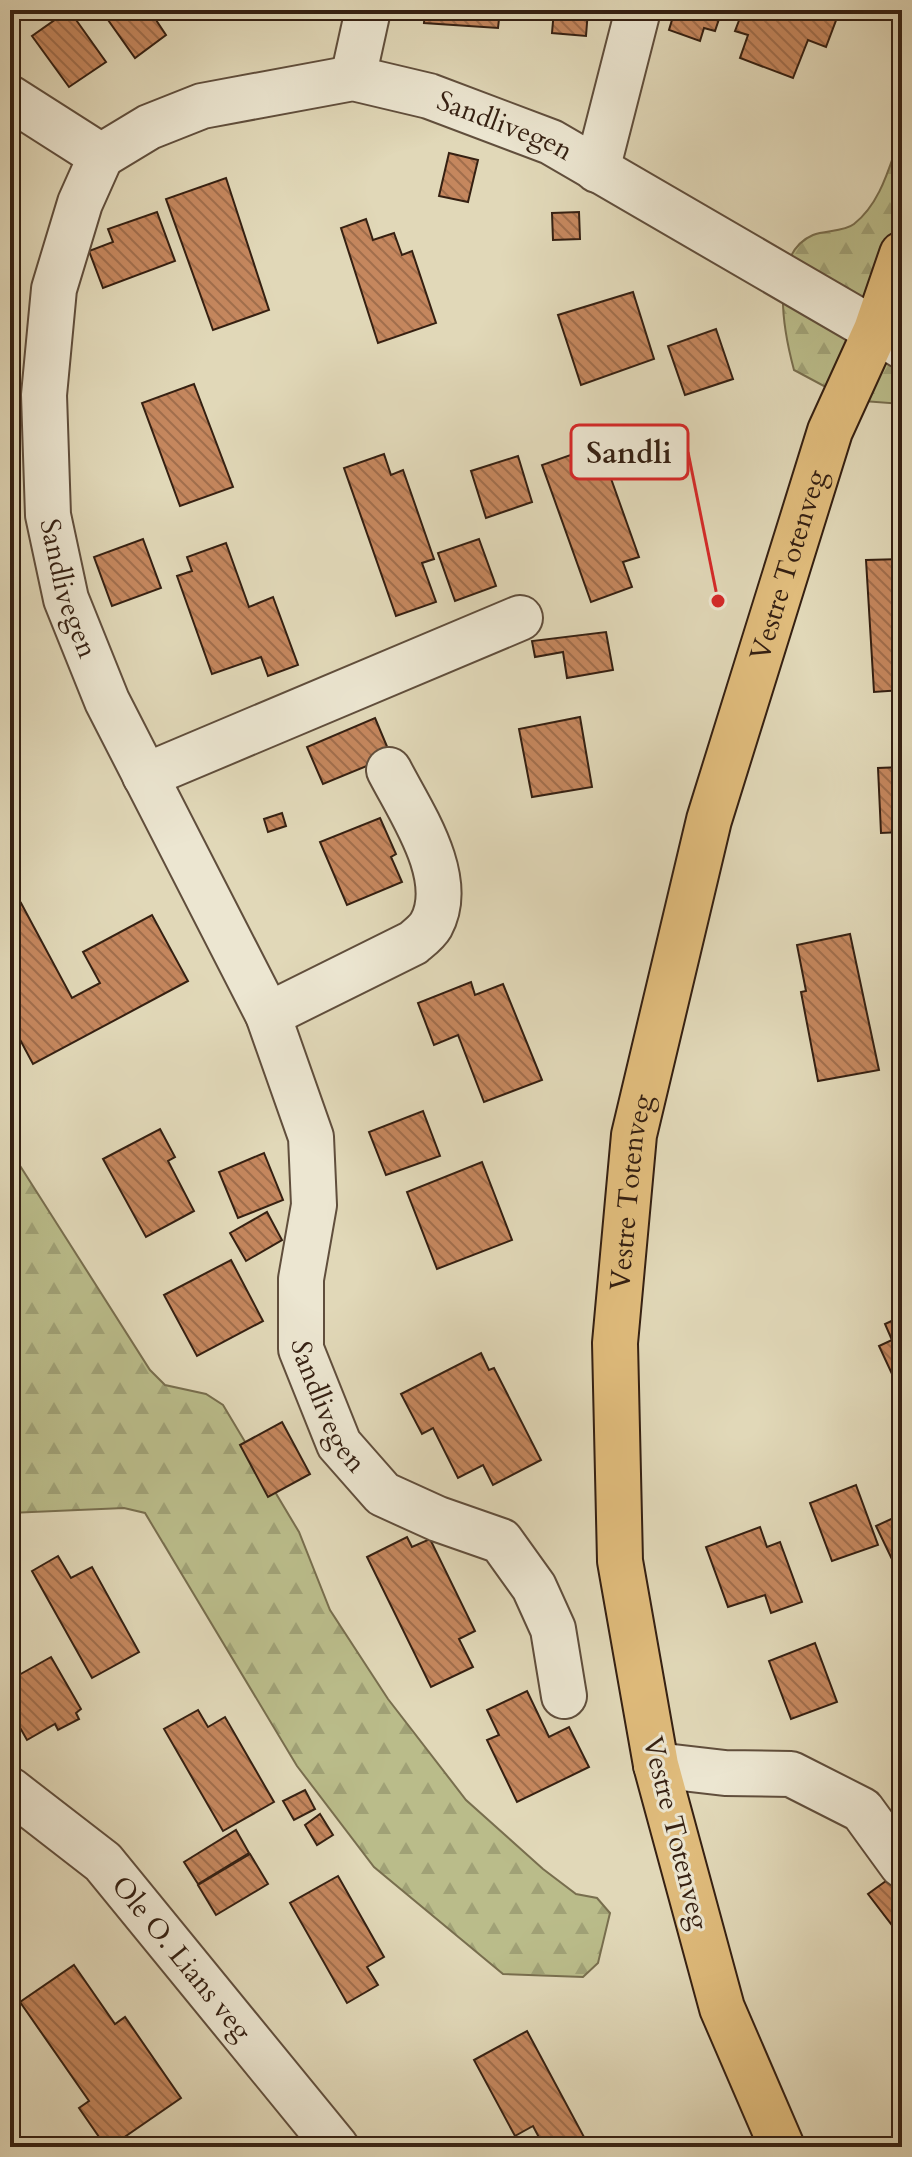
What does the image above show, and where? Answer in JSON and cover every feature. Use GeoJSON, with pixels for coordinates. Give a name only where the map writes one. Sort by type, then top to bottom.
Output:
{"type":"FeatureCollection","features":[{"type":"Feature","properties":{"kind":"main road","name":"Vestre Totenveg"},"geometry":{"type":"LineString","coordinates":[[782,2147],[722,2008],[656,1765],[620,1561],[615,1343],[634,1135],[709,820],[830,431],[889,338],[902,254]]}},
{"type":"Feature","properties":{"kind":"street"},"geometry":{"type":"LineString","coordinates":[[353,78],[368,10]]}},
{"type":"Feature","properties":{"kind":"street"},"geometry":{"type":"LineString","coordinates":[[597,170],[638,10]]}},
{"type":"Feature","properties":{"kind":"street","name":"Sandlivegen"},"geometry":{"type":"LineString","coordinates":[[564,1696],[553,1629],[534,1587],[501,1541],[438,1519],[383,1494],[339,1444],[301,1349],[301,1279],[314,1205],[311,1137],[268,1015],[107,701],[66,599],[48,515],[44,395],[54,289],[80,203],[101,156],[149,127],[202,106],[353,78],[429,96],[551,142],[889,338]]}},
{"type":"Feature","properties":{"kind":"street"},"geometry":{"type":"LineString","coordinates":[[10,98],[101,156]]}},
{"type":"Feature","properties":{"kind":"street"},"geometry":{"type":"LineString","coordinates":[[145,776],[520,618]]}},
{"type":"Feature","properties":{"kind":"street"},"geometry":{"type":"LineString","coordinates":[[268,1015],[413,943],[431,927],[437,905],[437,876],[418,826],[389,770]]}},
{"type":"Feature","properties":{"kind":"street"},"geometry":{"type":"LineString","coordinates":[[656,1765],[725,1773],[791,1774],[862,1810],[902,1865]]}},
{"type":"Feature","properties":{"kind":"street","name":"Ole O. Lians veg"},"geometry":{"type":"LineString","coordinates":[[10,1790],[103,1862],[336,2147]]}},
{"type":"Feature","properties":{"kind":"green space"},"geometry":{"type":"Polygon","coordinates":[[[902,132],[902,404],[850,400],[794,370],[784,316],[785,276],[790,259],[799,245],[813,235],[850,227],[864,215],[884,181],[902,132]]]}},
{"type":"Feature","properties":{"kind":"green space"},"geometry":{"type":"Polygon","coordinates":[[[10,1150],[150,1370],[165,1385],[206,1394],[223,1405],[299,1532],[330,1610],[388,1699],[466,1800],[543,1869],[576,1894],[597,1898],[610,1913],[598,1963],[583,1977],[503,1974],[374,1867],[297,1766],[145,1513],[124,1508],[10,1513],[10,1150]]]}},
{"type":"Feature","properties":{"kind":"building"},"geometry":{"type":"Polygon","coordinates":[[[69,10],[106,62],[69,87],[32,36],[69,10]]]}},
{"type":"Feature","properties":{"kind":"building"},"geometry":{"type":"Polygon","coordinates":[[[101,10],[158,10],[152,14],[166,35],[135,58],[101,10]]]}},
{"type":"Feature","properties":{"kind":"building"},"geometry":{"type":"Polygon","coordinates":[[[425,10],[500,10],[498,28],[424,23],[425,10]]]}},
{"type":"Feature","properties":{"kind":"building"},"geometry":{"type":"Polygon","coordinates":[[[554,10],[588,10],[586,36],[552,33],[554,10]]]}},
{"type":"Feature","properties":{"kind":"building"},"geometry":{"type":"Polygon","coordinates":[[[675,10],[722,10],[715,31],[704,28],[700,41],[669,30],[675,10]]]}},
{"type":"Feature","properties":{"kind":"building"},"geometry":{"type":"Polygon","coordinates":[[[743,10],[824,10],[838,15],[826,47],[808,40],[793,78],[740,58],[748,35],[735,31],[743,10]]]}},
{"type":"Feature","properties":{"kind":"building"},"geometry":{"type":"Polygon","coordinates":[[[449,153],[478,160],[468,202],[439,196],[449,153]]]}},
{"type":"Feature","properties":{"kind":"building"},"geometry":{"type":"Polygon","coordinates":[[[226,178],[269,310],[213,330],[166,199],[226,178]]]}},
{"type":"Feature","properties":{"kind":"building"},"geometry":{"type":"Polygon","coordinates":[[[157,212],[175,261],[103,288],[89,251],[113,242],[108,229],[157,212]]]}},
{"type":"Feature","properties":{"kind":"building"},"geometry":{"type":"Polygon","coordinates":[[[579,212],[580,239],[553,240],[552,213],[579,212]]]}},
{"type":"Feature","properties":{"kind":"building"},"geometry":{"type":"Polygon","coordinates":[[[366,219],[373,240],[394,233],[402,255],[412,251],[436,323],[378,343],[341,228],[366,219]]]}},
{"type":"Feature","properties":{"kind":"building"},"geometry":{"type":"Polygon","coordinates":[[[633,292],[654,359],[581,385],[558,315],[633,292]]]}},
{"type":"Feature","properties":{"kind":"building"},"geometry":{"type":"Polygon","coordinates":[[[716,329],[733,379],[685,395],[668,346],[716,329]]]}},
{"type":"Feature","properties":{"kind":"building"},"geometry":{"type":"Polygon","coordinates":[[[194,384],[233,487],[180,506],[142,403],[194,384]]]}},
{"type":"Feature","properties":{"kind":"building"},"geometry":{"type":"Polygon","coordinates":[[[599,445],[639,557],[623,562],[632,587],[591,602],[542,465],[599,445]]]}},
{"type":"Feature","properties":{"kind":"building"},"geometry":{"type":"Polygon","coordinates":[[[384,454],[391,475],[403,470],[434,559],[422,563],[436,602],[396,616],[344,468],[384,454]]]}},
{"type":"Feature","properties":{"kind":"building"},"geometry":{"type":"Polygon","coordinates":[[[518,456],[532,502],[486,518],[471,471],[518,456]]]}},
{"type":"Feature","properties":{"kind":"building"},"geometry":{"type":"Polygon","coordinates":[[[143,539],[161,588],[112,606],[94,557],[143,539]]]}},
{"type":"Feature","properties":{"kind":"building"},"geometry":{"type":"Polygon","coordinates":[[[479,539],[496,586],[455,601],[438,553],[479,539]]]}},
{"type":"Feature","properties":{"kind":"building"},"geometry":{"type":"Polygon","coordinates":[[[226,543],[249,607],[273,597],[298,665],[268,676],[261,657],[212,674],[177,576],[192,571],[187,557],[226,543]]]}},
{"type":"Feature","properties":{"kind":"building"},"geometry":{"type":"Polygon","coordinates":[[[902,559],[902,690],[874,692],[866,560],[902,559]]]}},
{"type":"Feature","properties":{"kind":"building"},"geometry":{"type":"Polygon","coordinates":[[[606,632],[613,670],[567,678],[563,652],[535,657],[532,641],[606,632]]]}},
{"type":"Feature","properties":{"kind":"building"},"geometry":{"type":"Polygon","coordinates":[[[580,717],[592,787],[532,797],[519,729],[580,717]]]}},
{"type":"Feature","properties":{"kind":"building"},"geometry":{"type":"Polygon","coordinates":[[[375,718],[391,756],[323,784],[307,747],[375,718]]]}},
{"type":"Feature","properties":{"kind":"building"},"geometry":{"type":"Polygon","coordinates":[[[902,767],[902,832],[881,833],[878,768],[902,767]]]}},
{"type":"Feature","properties":{"kind":"building"},"geometry":{"type":"Polygon","coordinates":[[[282,813],[286,826],[268,832],[264,819],[282,813]]]}},
{"type":"Feature","properties":{"kind":"building"},"geometry":{"type":"Polygon","coordinates":[[[380,818],[396,854],[391,857],[402,882],[347,905],[320,842],[380,818]]]}},
{"type":"Feature","properties":{"kind":"building"},"geometry":{"type":"Polygon","coordinates":[[[21,903],[72,998],[100,983],[83,952],[152,915],[188,981],[33,1064],[10,1021],[10,910],[21,903]]]}},
{"type":"Feature","properties":{"kind":"building"},"geometry":{"type":"Polygon","coordinates":[[[850,934],[879,1070],[818,1081],[801,992],[806,991],[797,945],[850,934]]]}},
{"type":"Feature","properties":{"kind":"building"},"geometry":{"type":"Polygon","coordinates":[[[471,982],[475,995],[503,984],[542,1080],[484,1102],[458,1035],[434,1045],[418,1003],[471,982]]]}},
{"type":"Feature","properties":{"kind":"building"},"geometry":{"type":"Polygon","coordinates":[[[423,1111],[440,1156],[386,1175],[369,1132],[423,1111]]]}},
{"type":"Feature","properties":{"kind":"building"},"geometry":{"type":"Polygon","coordinates":[[[160,1129],[175,1157],[168,1161],[194,1211],[146,1237],[103,1159],[160,1129]]]}},
{"type":"Feature","properties":{"kind":"building"},"geometry":{"type":"Polygon","coordinates":[[[264,1153],[283,1200],[238,1218],[219,1172],[264,1153]]]}},
{"type":"Feature","properties":{"kind":"building"},"geometry":{"type":"Polygon","coordinates":[[[482,1162],[512,1240],[437,1269],[407,1192],[482,1162]]]}},
{"type":"Feature","properties":{"kind":"building"},"geometry":{"type":"Polygon","coordinates":[[[267,1212],[282,1240],[246,1261],[230,1233],[267,1212]]]}},
{"type":"Feature","properties":{"kind":"building"},"geometry":{"type":"Polygon","coordinates":[[[231,1260],[263,1321],[197,1356],[164,1295],[231,1260]]]}},
{"type":"Feature","properties":{"kind":"building"},"geometry":{"type":"Polygon","coordinates":[[[902,1316],[902,1369],[892,1374],[879,1346],[892,1340],[885,1324],[902,1316]]]}},
{"type":"Feature","properties":{"kind":"building"},"geometry":{"type":"Polygon","coordinates":[[[481,1353],[489,1370],[494,1368],[541,1460],[493,1485],[483,1465],[458,1478],[433,1428],[422,1434],[401,1394],[481,1353]]]}},
{"type":"Feature","properties":{"kind":"building"},"geometry":{"type":"Polygon","coordinates":[[[282,1422],[310,1474],[268,1497],[240,1445],[282,1422]]]}},
{"type":"Feature","properties":{"kind":"building"},"geometry":{"type":"Polygon","coordinates":[[[856,1485],[878,1545],[832,1561],[810,1503],[856,1485]]]}},
{"type":"Feature","properties":{"kind":"building"},"geometry":{"type":"Polygon","coordinates":[[[902,1514],[902,1580],[876,1526],[902,1514]]]}},
{"type":"Feature","properties":{"kind":"building"},"geometry":{"type":"Polygon","coordinates":[[[760,1527],[767,1547],[780,1542],[802,1602],[771,1613],[765,1595],[728,1607],[706,1547],[760,1527]]]}},
{"type":"Feature","properties":{"kind":"building"},"geometry":{"type":"Polygon","coordinates":[[[407,1537],[412,1547],[430,1539],[475,1631],[459,1639],[473,1667],[431,1687],[367,1557],[407,1537]]]}},
{"type":"Feature","properties":{"kind":"building"},"geometry":{"type":"Polygon","coordinates":[[[58,1556],[71,1578],[92,1567],[139,1652],[92,1678],[32,1571],[58,1556]]]}},
{"type":"Feature","properties":{"kind":"building"},"geometry":{"type":"Polygon","coordinates":[[[815,1643],[837,1702],[791,1719],[769,1661],[815,1643]]]}},
{"type":"Feature","properties":{"kind":"building"},"geometry":{"type":"Polygon","coordinates":[[[51,1657],[81,1709],[76,1713],[79,1719],[58,1730],[55,1724],[27,1740],[10,1710],[10,1680],[51,1657]]]}},
{"type":"Feature","properties":{"kind":"building"},"geometry":{"type":"Polygon","coordinates":[[[527,1691],[549,1737],[569,1727],[589,1767],[517,1802],[487,1740],[499,1735],[487,1710],[527,1691]]]}},
{"type":"Feature","properties":{"kind":"building"},"geometry":{"type":"Polygon","coordinates":[[[198,1710],[208,1727],[225,1717],[274,1802],[223,1831],[164,1729],[198,1710]]]}},
{"type":"Feature","properties":{"kind":"building"},"geometry":{"type":"Polygon","coordinates":[[[305,1790],[315,1809],[294,1820],[283,1801],[305,1790]]]}},
{"type":"Feature","properties":{"kind":"building"},"geometry":{"type":"Polygon","coordinates":[[[320,1814],[333,1835],[317,1845],[305,1825],[320,1814]]]}},
{"type":"Feature","properties":{"kind":"building"},"geometry":{"type":"Polygon","coordinates":[[[236,1830],[249,1853],[198,1884],[184,1862],[236,1830]]]}},
{"type":"Feature","properties":{"kind":"building"},"geometry":{"type":"Polygon","coordinates":[[[250,1854],[268,1884],[216,1915],[198,1885],[250,1854]]]}},
{"type":"Feature","properties":{"kind":"building"},"geometry":{"type":"Polygon","coordinates":[[[338,1876],[384,1957],[367,1967],[378,1985],[347,2003],[290,1903],[338,1876]]]}},
{"type":"Feature","properties":{"kind":"building"},"geometry":{"type":"Polygon","coordinates":[[[890,1878],[902,1893],[902,1930],[898,1933],[868,1894],[890,1878]]]}},
{"type":"Feature","properties":{"kind":"building"},"geometry":{"type":"Polygon","coordinates":[[[74,1965],[115,2024],[125,2017],[181,2098],[110,2147],[106,2147],[79,2108],[89,2101],[20,2002],[74,1965]]]}},
{"type":"Feature","properties":{"kind":"building"},"geometry":{"type":"Polygon","coordinates":[[[527,2031],[584,2137],[565,2147],[544,2147],[533,2126],[515,2136],[474,2060],[527,2031]]]}},
{"type":"Feature","properties":{"kind":"place","name":"Sandli"},"geometry":{"type":"Point","coordinates":[718,601]}}]}
